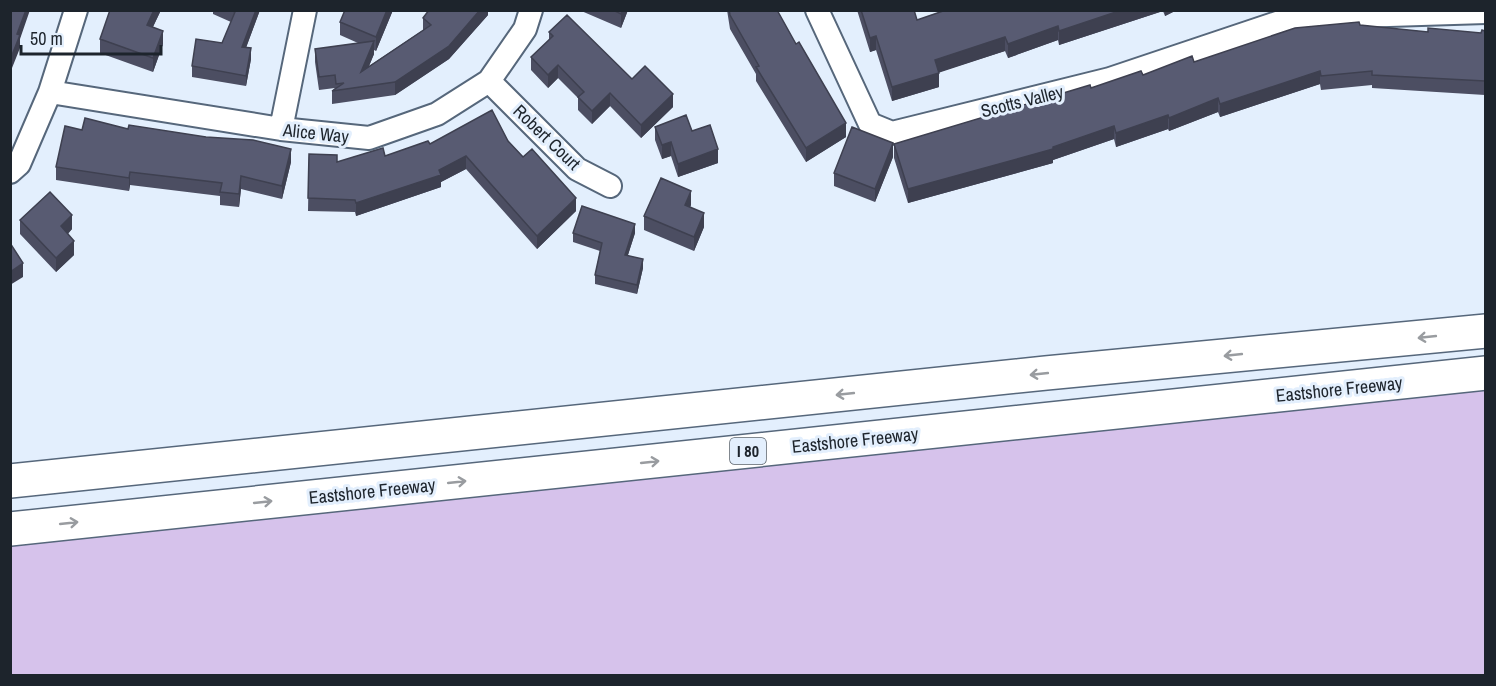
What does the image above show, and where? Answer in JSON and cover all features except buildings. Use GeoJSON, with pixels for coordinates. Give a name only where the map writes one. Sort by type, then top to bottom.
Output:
{"type":"FeatureCollection","features":[{"type":"Feature","properties":{"kind":"highway"},"geometry":{"type":"LineString","coordinates":[[10,481],[1023,376],[1485,331]]}},
{"type":"Feature","properties":{"kind":"highway","name":"Eastshore Freeway"},"geometry":{"type":"LineString","coordinates":[[10,529],[1485,374]]}},
{"type":"Feature","properties":{"kind":"street"},"geometry":{"type":"LineString","coordinates":[[10,172],[19,164],[50,93],[76,10]]}},
{"type":"Feature","properties":{"kind":"street"},"geometry":{"type":"LineString","coordinates":[[281,129],[305,10]]}},
{"type":"Feature","properties":{"kind":"street","name":"Alice Way"},"geometry":{"type":"LineString","coordinates":[[50,93],[281,129],[369,138],[437,114],[489,81],[525,29],[531,10]]}},
{"type":"Feature","properties":{"kind":"street","name":"Scotts Valley"},"geometry":{"type":"LineString","coordinates":[[817,10],[870,124],[892,133],[1110,79],[1291,14],[1485,12]]}},
{"type":"Feature","properties":{"kind":"street","name":"Robert Court"},"geometry":{"type":"LineString","coordinates":[[489,81],[578,169],[610,186]]}},
{"type":"Feature","properties":{"kind":"shaded area"},"geometry":{"type":"Polygon","coordinates":[[[1485,373],[1485,675],[11,675],[10,529],[1485,373]]]}}]}
